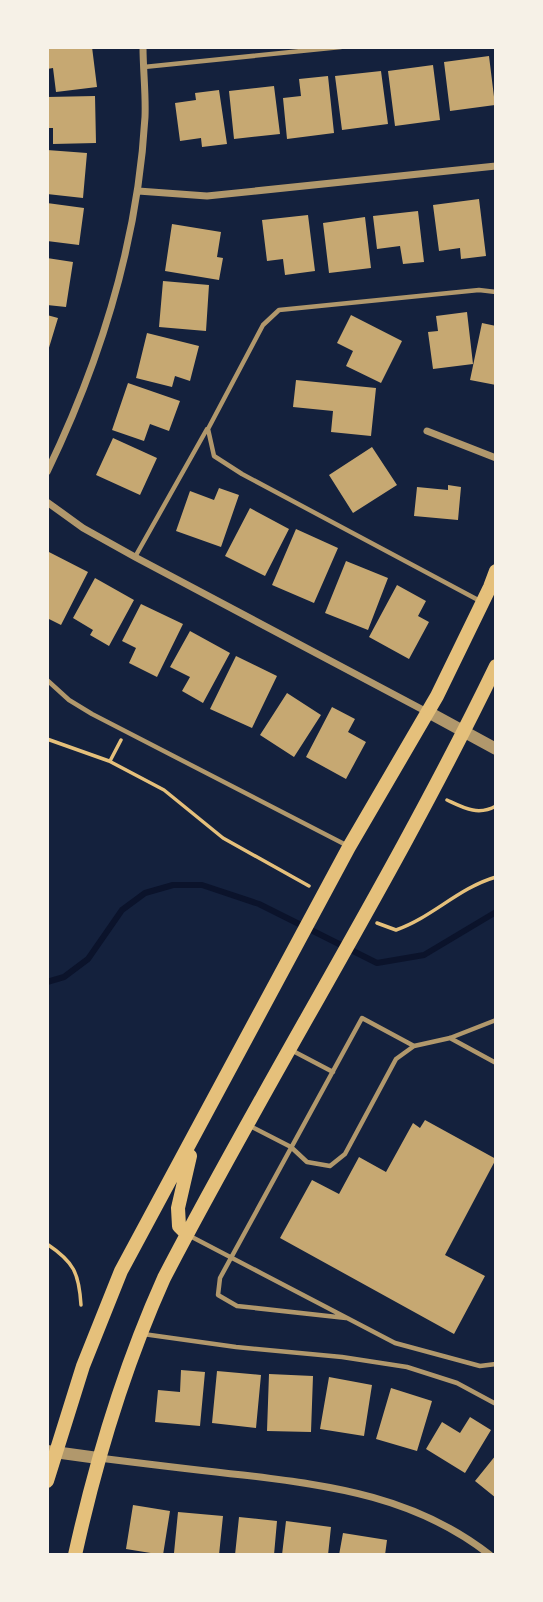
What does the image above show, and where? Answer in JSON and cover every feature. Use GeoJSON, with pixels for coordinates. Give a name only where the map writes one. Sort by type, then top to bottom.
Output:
{"type":"FeatureCollection","features":[{"type":"Feature","properties":{"kind":"main road"},"geometry":{"type":"LineString","coordinates":[[47,1481],[51,1451],[121,1271],[349,846],[428,712],[483,603],[496,571]]}},
{"type":"Feature","properties":{"kind":"main road"},"geometry":{"type":"LineString","coordinates":[[75,1555],[98,1458],[140,1334],[164,1278],[464,732],[496,666]]}},
{"type":"Feature","properties":{"kind":"main road"},"geometry":{"type":"LineString","coordinates":[[187,1234],[179,1226],[178,1208],[198,1131]]}},
{"type":"Feature","properties":{"kind":"street"},"geometry":{"type":"LineString","coordinates":[[47,472],[90,372],[117,288],[138,191],[145,115],[143,47]]}},
{"type":"Feature","properties":{"kind":"street"},"geometry":{"type":"LineString","coordinates":[[138,191],[207,196],[496,166]]}},
{"type":"Feature","properties":{"kind":"street"},"geometry":{"type":"LineString","coordinates":[[428,431],[496,458]]}},
{"type":"Feature","properties":{"kind":"street"},"geometry":{"type":"LineString","coordinates":[[47,502],[83,527],[135,557],[496,749]]}},
{"type":"Feature","properties":{"kind":"street"},"geometry":{"type":"LineString","coordinates":[[51,1451],[324,1485],[382,1498],[429,1516],[491,1555]]}},
{"type":"Feature","properties":{"kind":"lane"},"geometry":{"type":"LineString","coordinates":[[143,67],[341,47]]}},
{"type":"Feature","properties":{"kind":"lane"},"geometry":{"type":"LineString","coordinates":[[135,557],[263,325],[279,310],[479,290],[496,292]]}},
{"type":"Feature","properties":{"kind":"lane"},"geometry":{"type":"LineString","coordinates":[[208,429],[214,456],[242,474],[483,603]]}},
{"type":"Feature","properties":{"kind":"lane"},"geometry":{"type":"LineString","coordinates":[[47,680],[69,700],[125,732],[349,846]]}},
{"type":"Feature","properties":{"kind":"lane"},"geometry":{"type":"LineString","coordinates":[[346,1318],[237,1306],[218,1295],[220,1278],[362,1018],[414,1046]]}},
{"type":"Feature","properties":{"kind":"lane"},"geometry":{"type":"LineString","coordinates":[[248,1124],[291,1147],[307,1162],[330,1166],[345,1154],[396,1059],[414,1046],[450,1038],[496,1020]]}},
{"type":"Feature","properties":{"kind":"lane"},"geometry":{"type":"LineString","coordinates":[[450,1038],[496,1063]]}},
{"type":"Feature","properties":{"kind":"lane"},"geometry":{"type":"LineString","coordinates":[[289,1049],[333,1072]]}},
{"type":"Feature","properties":{"kind":"lane"},"geometry":{"type":"LineString","coordinates":[[187,1234],[395,1343],[480,1366],[496,1364]]}},
{"type":"Feature","properties":{"kind":"lane"},"geometry":{"type":"LineString","coordinates":[[140,1334],[407,1367],[457,1383],[496,1404]]}},
{"type":"Feature","properties":{"kind":"path"},"geometry":{"type":"LineString","coordinates":[[109,761],[125,732]]}},
{"type":"Feature","properties":{"kind":"path"},"geometry":{"type":"LineString","coordinates":[[47,739],[109,761],[164,790],[223,838],[313,888]]}},
{"type":"Feature","properties":{"kind":"path"},"geometry":{"type":"LineString","coordinates":[[447,800],[470,811],[496,806]]}},
{"type":"Feature","properties":{"kind":"path"},"geometry":{"type":"LineString","coordinates":[[374,921],[396,930],[437,910],[457,894],[496,877]]}},
{"type":"Feature","properties":{"kind":"path"},"geometry":{"type":"LineString","coordinates":[[47,1244],[63,1255],[73,1267],[80,1281],[80,1305]]}},
{"type":"Feature","properties":{"kind":"building"},"geometry":{"type":"Polygon","coordinates":[[[47,47],[92,47],[97,87],[56,92],[53,68],[47,69],[47,47]]]}},
{"type":"Feature","properties":{"kind":"building"},"geometry":{"type":"Polygon","coordinates":[[[489,56],[495,105],[450,111],[444,62],[489,56]]]}},
{"type":"Feature","properties":{"kind":"building"},"geometry":{"type":"Polygon","coordinates":[[[433,65],[440,120],[395,126],[388,71],[433,65]]]}},
{"type":"Feature","properties":{"kind":"building"},"geometry":{"type":"Polygon","coordinates":[[[381,71],[388,124],[342,130],[335,76],[381,71]]]}},
{"type":"Feature","properties":{"kind":"building"},"geometry":{"type":"Polygon","coordinates":[[[328,76],[334,133],[287,139],[283,98],[301,96],[299,79],[328,76]]]}},
{"type":"Feature","properties":{"kind":"building"},"geometry":{"type":"Polygon","coordinates":[[[274,86],[280,134],[234,139],[229,91],[274,86]]]}},
{"type":"Feature","properties":{"kind":"building"},"geometry":{"type":"Polygon","coordinates":[[[219,90],[227,144],[202,147],[201,138],[180,141],[175,103],[196,100],[195,93],[219,90]]]}},
{"type":"Feature","properties":{"kind":"building"},"geometry":{"type":"Polygon","coordinates":[[[95,96],[96,143],[53,144],[53,128],[47,128],[47,97],[95,96]]]}},
{"type":"Feature","properties":{"kind":"building"},"geometry":{"type":"Polygon","coordinates":[[[47,150],[87,153],[83,198],[47,194],[47,150]]]}},
{"type":"Feature","properties":{"kind":"building"},"geometry":{"type":"Polygon","coordinates":[[[479,199],[486,256],[461,259],[460,248],[439,251],[433,205],[479,199]]]}},
{"type":"Feature","properties":{"kind":"building"},"geometry":{"type":"Polygon","coordinates":[[[47,203],[84,208],[79,245],[47,241],[47,203]]]}},
{"type":"Feature","properties":{"kind":"building"},"geometry":{"type":"Polygon","coordinates":[[[418,211],[424,262],[403,264],[400,246],[377,249],[373,216],[418,211]]]}},
{"type":"Feature","properties":{"kind":"building"},"geometry":{"type":"Polygon","coordinates":[[[308,215],[315,271],[285,275],[283,259],[267,261],[262,220],[308,215]]]}},
{"type":"Feature","properties":{"kind":"building"},"geometry":{"type":"Polygon","coordinates":[[[365,217],[371,268],[329,273],[323,223],[365,217]]]}},
{"type":"Feature","properties":{"kind":"building"},"geometry":{"type":"Polygon","coordinates":[[[172,224],[221,232],[217,257],[223,258],[219,280],[165,271],[172,224]]]}},
{"type":"Feature","properties":{"kind":"building"},"geometry":{"type":"Polygon","coordinates":[[[47,258],[73,262],[66,307],[47,305],[47,258]]]}},
{"type":"Feature","properties":{"kind":"building"},"geometry":{"type":"Polygon","coordinates":[[[163,281],[209,285],[206,331],[159,327],[163,281]]]}},
{"type":"Feature","properties":{"kind":"building"},"geometry":{"type":"Polygon","coordinates":[[[467,312],[473,364],[433,369],[428,332],[438,331],[436,316],[467,312]]]}},
{"type":"Feature","properties":{"kind":"building"},"geometry":{"type":"Polygon","coordinates":[[[47,315],[58,318],[48,351],[47,351],[47,315]]]}},
{"type":"Feature","properties":{"kind":"building"},"geometry":{"type":"Polygon","coordinates":[[[351,315],[402,341],[381,383],[346,366],[353,351],[337,343],[351,315]]]}},
{"type":"Feature","properties":{"kind":"building"},"geometry":{"type":"Polygon","coordinates":[[[482,323],[496,326],[496,385],[470,380],[482,323]]]}},
{"type":"Feature","properties":{"kind":"building"},"geometry":{"type":"Polygon","coordinates":[[[147,333],[199,346],[190,381],[175,376],[172,387],[136,378],[147,333]]]}},
{"type":"Feature","properties":{"kind":"building"},"geometry":{"type":"Polygon","coordinates":[[[296,380],[376,388],[371,436],[331,432],[333,411],[293,407],[296,380]]]}},
{"type":"Feature","properties":{"kind":"building"},"geometry":{"type":"Polygon","coordinates":[[[128,383],[180,401],[169,431],[150,424],[144,441],[112,430],[128,383]]]}},
{"type":"Feature","properties":{"kind":"building"},"geometry":{"type":"Polygon","coordinates":[[[113,438],[157,458],[140,495],[96,475],[113,438]]]}},
{"type":"Feature","properties":{"kind":"building"},"geometry":{"type":"Polygon","coordinates":[[[372,447],[397,485],[353,513],[329,475],[372,447]]]}},
{"type":"Feature","properties":{"kind":"building"},"geometry":{"type":"Polygon","coordinates":[[[448,485],[461,487],[458,520],[414,516],[417,487],[448,490],[448,485]]]}},
{"type":"Feature","properties":{"kind":"building"},"geometry":{"type":"Polygon","coordinates":[[[219,488],[239,495],[221,547],[176,531],[190,491],[214,500],[219,488]]]}},
{"type":"Feature","properties":{"kind":"building"},"geometry":{"type":"Polygon","coordinates":[[[250,508],[289,529],[265,576],[225,556],[250,508]]]}},
{"type":"Feature","properties":{"kind":"building"},"geometry":{"type":"Polygon","coordinates":[[[296,529],[338,548],[314,603],[272,585],[296,529]]]}},
{"type":"Feature","properties":{"kind":"building"},"geometry":{"type":"Polygon","coordinates":[[[47,551],[88,572],[61,625],[47,618],[47,551]]]}},
{"type":"Feature","properties":{"kind":"building"},"geometry":{"type":"Polygon","coordinates":[[[346,561],[388,578],[368,630],[325,613],[346,561]]]}},
{"type":"Feature","properties":{"kind":"building"},"geometry":{"type":"Polygon","coordinates":[[[95,578],[134,600],[109,646],[90,635],[93,630],[73,618],[95,578]]]}},
{"type":"Feature","properties":{"kind":"building"},"geometry":{"type":"Polygon","coordinates":[[[397,585],[426,601],[418,616],[429,622],[409,659],[369,637],[397,585]]]}},
{"type":"Feature","properties":{"kind":"building"},"geometry":{"type":"Polygon","coordinates":[[[141,604],[183,624],[157,677],[129,663],[136,648],[122,641],[141,604]]]}},
{"type":"Feature","properties":{"kind":"building"},"geometry":{"type":"Polygon","coordinates":[[[190,631],[230,653],[203,703],[182,691],[190,677],[170,667],[190,631]]]}},
{"type":"Feature","properties":{"kind":"building"},"geometry":{"type":"Polygon","coordinates":[[[236,656],[277,676],[252,728],[210,709],[236,656]]]}},
{"type":"Feature","properties":{"kind":"building"},"geometry":{"type":"Polygon","coordinates":[[[287,693],[321,715],[294,757],[260,735],[287,693]]]}},
{"type":"Feature","properties":{"kind":"building"},"geometry":{"type":"Polygon","coordinates":[[[332,707],[355,719],[348,732],[366,742],[346,779],[306,757],[332,707]]]}},
{"type":"Feature","properties":{"kind":"building"},"geometry":{"type":"Polygon","coordinates":[[[425,1120],[496,1159],[445,1255],[485,1276],[454,1334],[280,1238],[312,1180],[339,1194],[359,1157],[386,1172],[413,1123],[420,1128],[425,1120]]]}},
{"type":"Feature","properties":{"kind":"building"},"geometry":{"type":"Polygon","coordinates":[[[181,1370],[205,1372],[200,1426],[155,1422],[158,1390],[180,1392],[181,1370]]]}},
{"type":"Feature","properties":{"kind":"building"},"geometry":{"type":"Polygon","coordinates":[[[217,1371],[261,1375],[256,1428],[212,1423],[217,1371]]]}},
{"type":"Feature","properties":{"kind":"building"},"geometry":{"type":"Polygon","coordinates":[[[269,1374],[313,1376],[311,1432],[267,1431],[269,1374]]]}},
{"type":"Feature","properties":{"kind":"building"},"geometry":{"type":"Polygon","coordinates":[[[329,1377],[372,1385],[364,1436],[320,1429],[329,1377]]]}},
{"type":"Feature","properties":{"kind":"building"},"geometry":{"type":"Polygon","coordinates":[[[391,1388],[432,1401],[417,1451],[376,1439],[391,1388]]]}},
{"type":"Feature","properties":{"kind":"building"},"geometry":{"type":"Polygon","coordinates":[[[470,1417],[491,1430],[465,1473],[426,1449],[442,1422],[460,1433],[470,1417]]]}},
{"type":"Feature","properties":{"kind":"building"},"geometry":{"type":"Polygon","coordinates":[[[496,1455],[496,1498],[475,1481],[496,1455]]]}},
{"type":"Feature","properties":{"kind":"building"},"geometry":{"type":"Polygon","coordinates":[[[133,1505],[170,1511],[163,1555],[126,1549],[133,1505]]]}},
{"type":"Feature","properties":{"kind":"building"},"geometry":{"type":"Polygon","coordinates":[[[178,1512],[223,1516],[219,1555],[174,1553],[178,1512]]]}},
{"type":"Feature","properties":{"kind":"building"},"geometry":{"type":"Polygon","coordinates":[[[239,1517],[277,1521],[274,1555],[235,1555],[239,1517]]]}},
{"type":"Feature","properties":{"kind":"building"},"geometry":{"type":"Polygon","coordinates":[[[286,1521],[331,1527],[328,1555],[282,1555],[286,1521]]]}},
{"type":"Feature","properties":{"kind":"building"},"geometry":{"type":"Polygon","coordinates":[[[343,1533],[387,1540],[385,1555],[339,1555],[343,1533]]]}},
{"type":"Feature","properties":{"kind":"waterway"},"geometry":{"type":"LineString","coordinates":[[47,982],[64,977],[88,959],[122,910],[145,893],[173,885],[202,885],[259,904],[377,963],[424,955],[496,912]]}}]}
